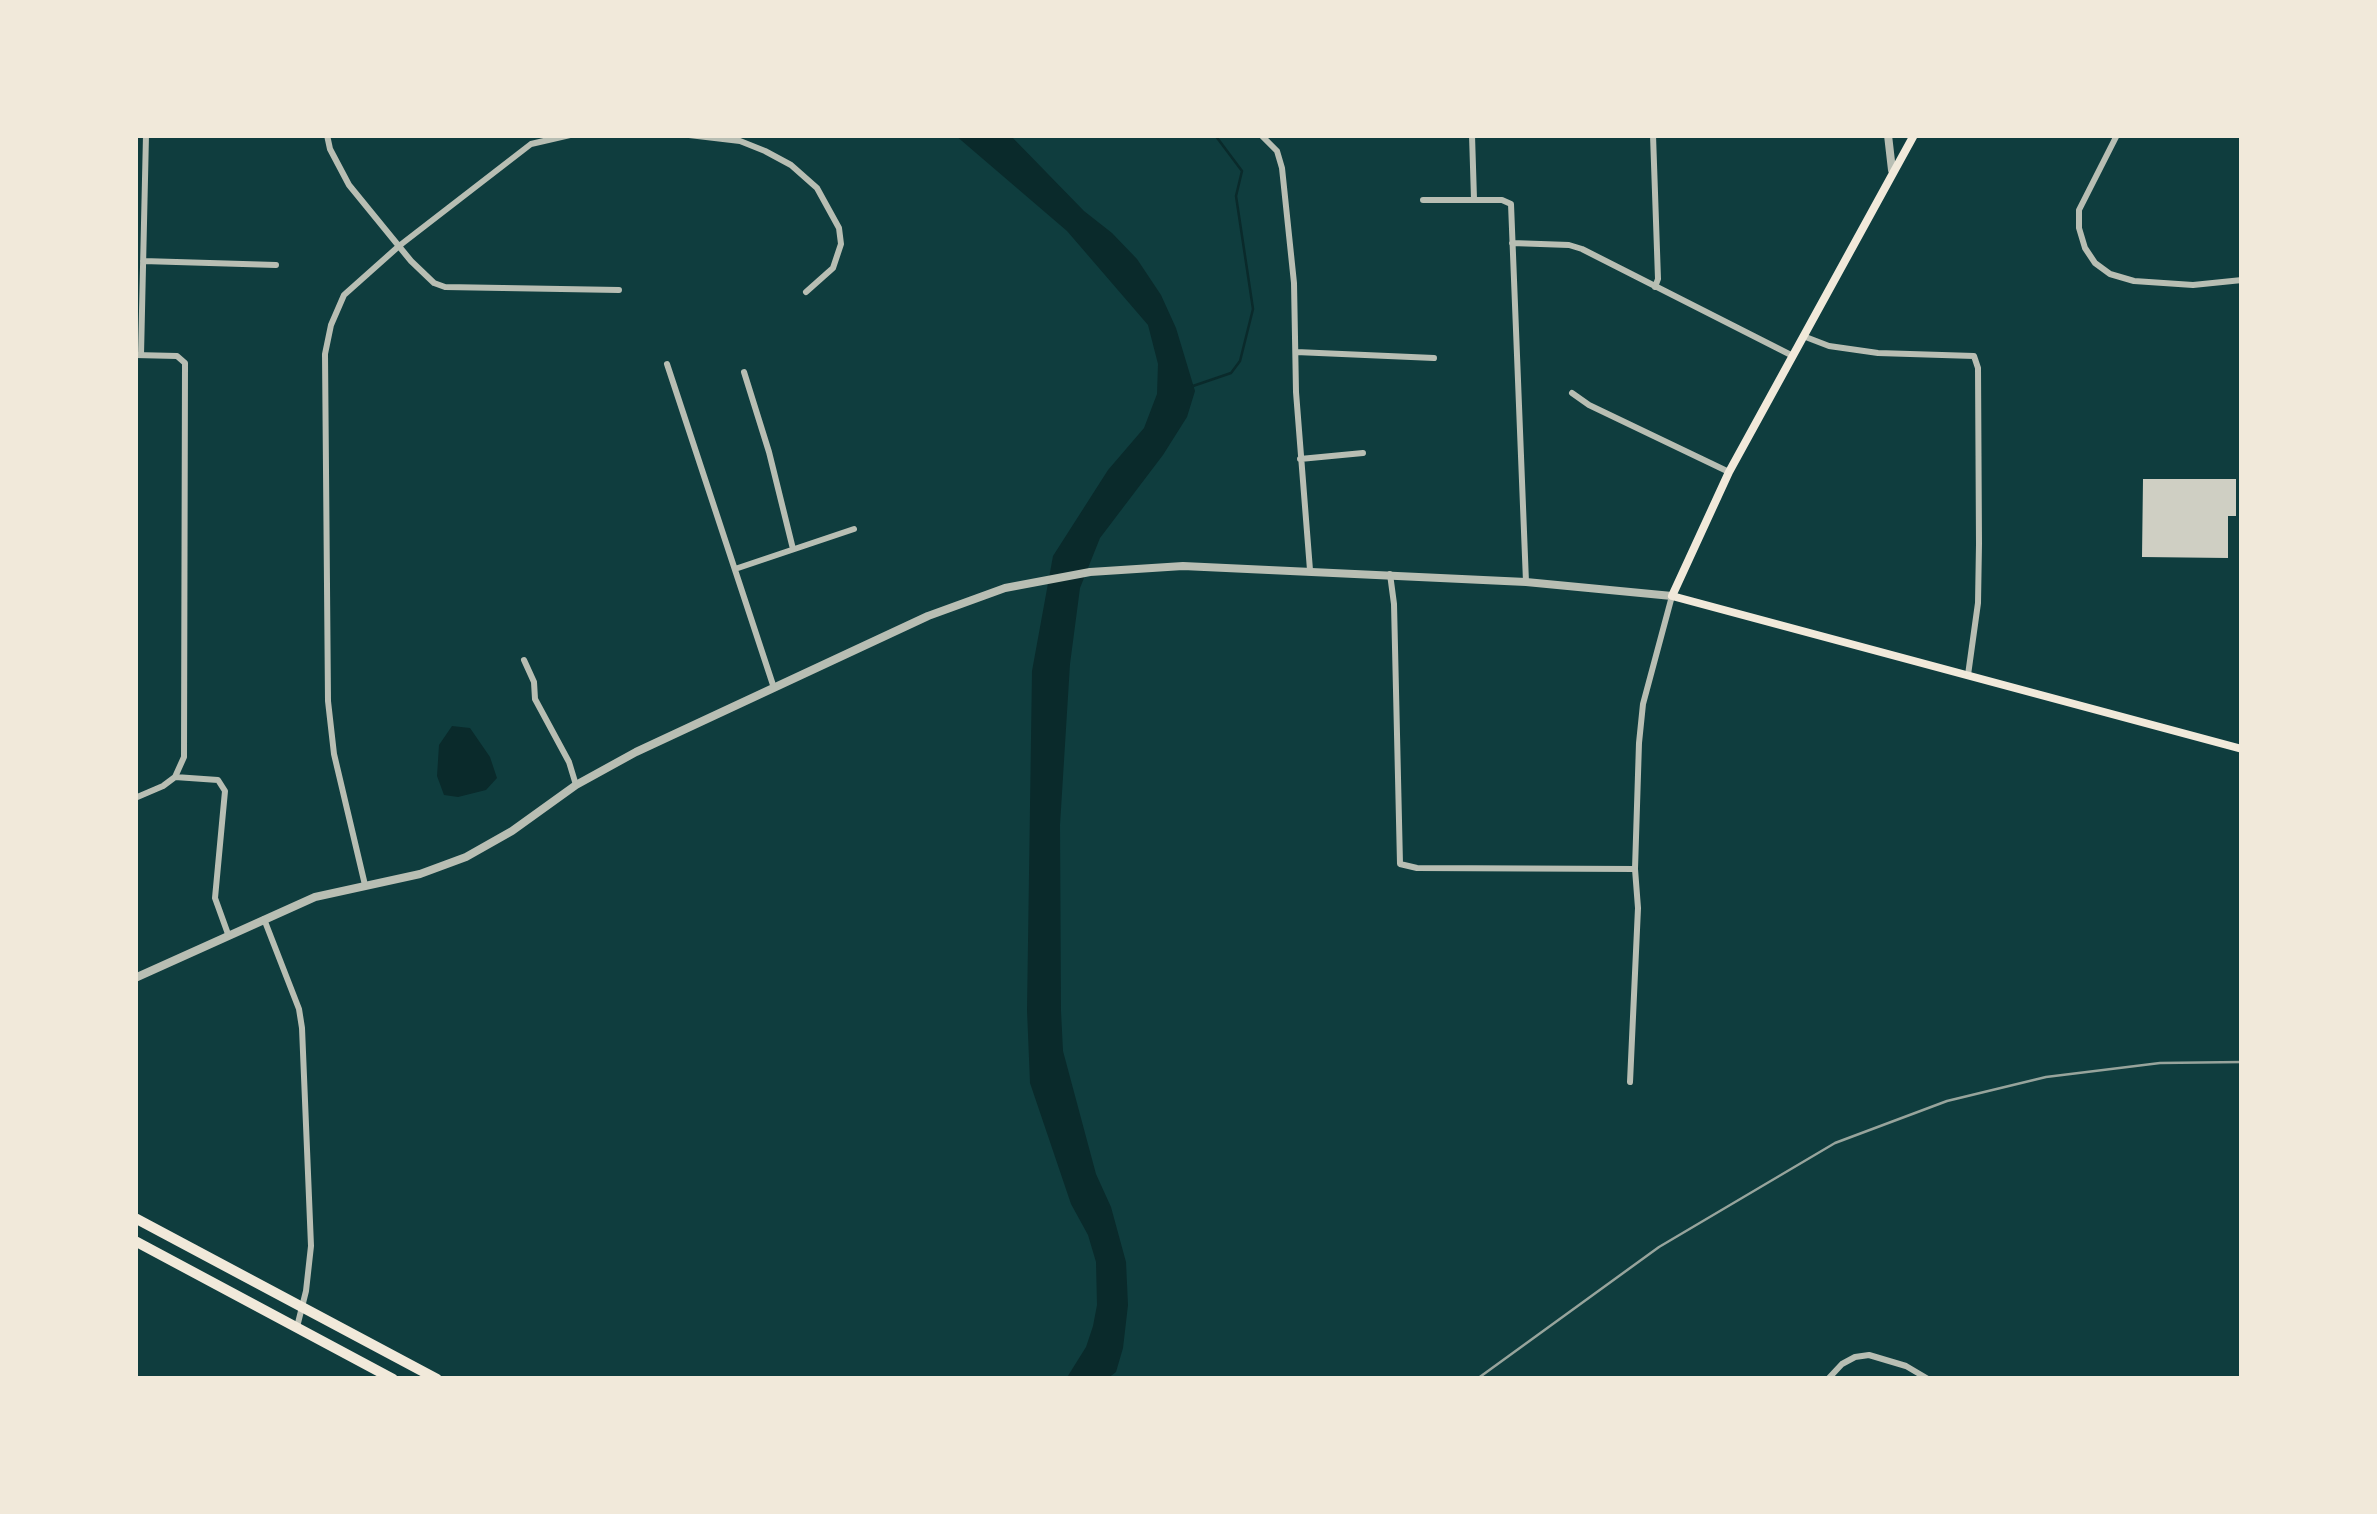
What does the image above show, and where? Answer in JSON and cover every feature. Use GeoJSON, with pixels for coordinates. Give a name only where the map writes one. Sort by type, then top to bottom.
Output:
{"type":"FeatureCollection","features":[{"type":"Feature","properties":{"kind":"highway"},"geometry":{"type":"LineString","coordinates":[[135,1218],[437,1379]]}},
{"type":"Feature","properties":{"kind":"highway"},"geometry":{"type":"LineString","coordinates":[[135,1241],[393,1379]]}},
{"type":"Feature","properties":{"kind":"main road"},"geometry":{"type":"LineString","coordinates":[[1914,135],[1729,472],[1672,596],[2242,749]]}},
{"type":"Feature","properties":{"kind":"street"},"geometry":{"type":"LineString","coordinates":[[146,135],[138,356],[184,358],[184,757],[175,777]]}},
{"type":"Feature","properties":{"kind":"street"},"geometry":{"type":"LineString","coordinates":[[327,135],[349,185],[422,273],[445,287],[619,290]]}},
{"type":"Feature","properties":{"kind":"street"},"geometry":{"type":"LineString","coordinates":[[526,135],[531,144]]}},
{"type":"Feature","properties":{"kind":"street"},"geometry":{"type":"LineString","coordinates":[[366,884],[329,726],[326,354],[331,325],[344,295],[398,246],[531,144],[570,135]]}},
{"type":"Feature","properties":{"kind":"street"},"geometry":{"type":"LineString","coordinates":[[689,135],[740,141],[765,151],[791,165],[817,188],[838,228],[840,244],[833,268],[806,292]]}},
{"type":"Feature","properties":{"kind":"street"},"geometry":{"type":"LineString","coordinates":[[1261,135],[1277,151],[1282,168],[1294,283],[1300,459],[1310,570]]}},
{"type":"Feature","properties":{"kind":"street"},"geometry":{"type":"LineString","coordinates":[[1472,135],[1474,199]]}},
{"type":"Feature","properties":{"kind":"street"},"geometry":{"type":"LineString","coordinates":[[1653,135],[1658,279],[1655,287]]}},
{"type":"Feature","properties":{"kind":"street"},"geometry":{"type":"LineString","coordinates":[[1888,135],[1892,170]]}},
{"type":"Feature","properties":{"kind":"street"},"geometry":{"type":"LineString","coordinates":[[2118,135],[2078,210],[2078,228],[2085,248],[2096,262],[2124,280],[2193,285],[2242,280]]}},
{"type":"Feature","properties":{"kind":"street"},"geometry":{"type":"LineString","coordinates":[[1424,200],[1474,199],[1510,204],[1526,582]]}},
{"type":"Feature","properties":{"kind":"street"},"geometry":{"type":"LineString","coordinates":[[1512,244],[1569,245],[1595,255],[1791,356]]}},
{"type":"Feature","properties":{"kind":"street"},"geometry":{"type":"LineString","coordinates":[[143,261],[276,266]]}},
{"type":"Feature","properties":{"kind":"street"},"geometry":{"type":"LineString","coordinates":[[1803,336],[1830,346],[1878,353],[1974,356],[1978,604],[1968,675]]}},
{"type":"Feature","properties":{"kind":"street"},"geometry":{"type":"LineString","coordinates":[[1296,352],[1434,358]]}},
{"type":"Feature","properties":{"kind":"street"},"geometry":{"type":"LineString","coordinates":[[667,364],[774,688]]}},
{"type":"Feature","properties":{"kind":"street"},"geometry":{"type":"LineString","coordinates":[[744,372],[794,548]]}},
{"type":"Feature","properties":{"kind":"street"},"geometry":{"type":"LineString","coordinates":[[1572,393],[1589,405],[1729,472]]}},
{"type":"Feature","properties":{"kind":"street"},"geometry":{"type":"LineString","coordinates":[[1300,459],[1363,453]]}},
{"type":"Feature","properties":{"kind":"street"},"geometry":{"type":"LineString","coordinates":[[735,569],[854,529]]}},
{"type":"Feature","properties":{"kind":"street"},"geometry":{"type":"LineString","coordinates":[[135,978],[314,898],[420,874],[466,857],[512,831],[576,785],[636,752],[944,610],[1012,587],[1090,572],[1146,567],[1310,570],[1526,582],[1672,596],[1644,704],[1630,1082]]}},
{"type":"Feature","properties":{"kind":"street"},"geometry":{"type":"LineString","coordinates":[[1390,574],[1400,864],[1418,868],[1635,869]]}},
{"type":"Feature","properties":{"kind":"street"},"geometry":{"type":"LineString","coordinates":[[524,660],[534,682],[535,698],[576,785]]}},
{"type":"Feature","properties":{"kind":"street"},"geometry":{"type":"LineString","coordinates":[[135,798],[175,777],[218,780],[226,791],[215,898],[228,934]]}},
{"type":"Feature","properties":{"kind":"street"},"geometry":{"type":"LineString","coordinates":[[264,918],[299,1008],[302,1028],[311,1246],[298,1327]]}},
{"type":"Feature","properties":{"kind":"street"},"geometry":{"type":"LineString","coordinates":[[1828,1379],[1855,1357],[1883,1357],[1928,1379]]}},
{"type":"Feature","properties":{"kind":"water"},"geometry":{"type":"Polygon","coordinates":[[[955,135],[1010,135],[1137,259],[1161,295],[1176,328],[1195,391],[1187,417],[1163,455],[1100,538],[1080,588],[1070,664],[1060,825],[1063,1051],[1096,1174],[1111,1207],[1126,1262],[1128,1305],[1123,1348],[1116,1372],[1107,1379],[1066,1379],[1086,1347],[1093,1326],[1097,1305],[1096,1262],[1088,1235],[1071,1204],[1030,1083],[1027,1010],[1032,671],[1053,556],[1108,470],[1144,428],[1157,394],[1158,364],[1148,325],[1067,231],[955,135]]]}},
{"type":"Feature","properties":{"kind":"water"},"geometry":{"type":"Polygon","coordinates":[[[452,726],[470,728],[490,757],[497,778],[486,790],[458,797],[444,795],[437,776],[439,745],[452,726]]]}},
{"type":"Feature","properties":{"kind":"building"},"geometry":{"type":"Polygon","coordinates":[[[2143,479],[2236,479],[2236,516],[2228,516],[2228,558],[2142,557],[2143,479]]]}},
{"type":"Feature","properties":{"kind":"waterway"},"geometry":{"type":"LineString","coordinates":[[1193,386],[1231,373],[1240,361],[1253,309],[1236,196],[1242,171],[1215,135]]}},
{"type":"Feature","properties":{"kind":"railway"},"geometry":{"type":"LineString","coordinates":[[1477,1379],[1659,1247],[1835,1143],[1947,1101],[2046,1077],[2160,1063],[2242,1062]]}}]}
